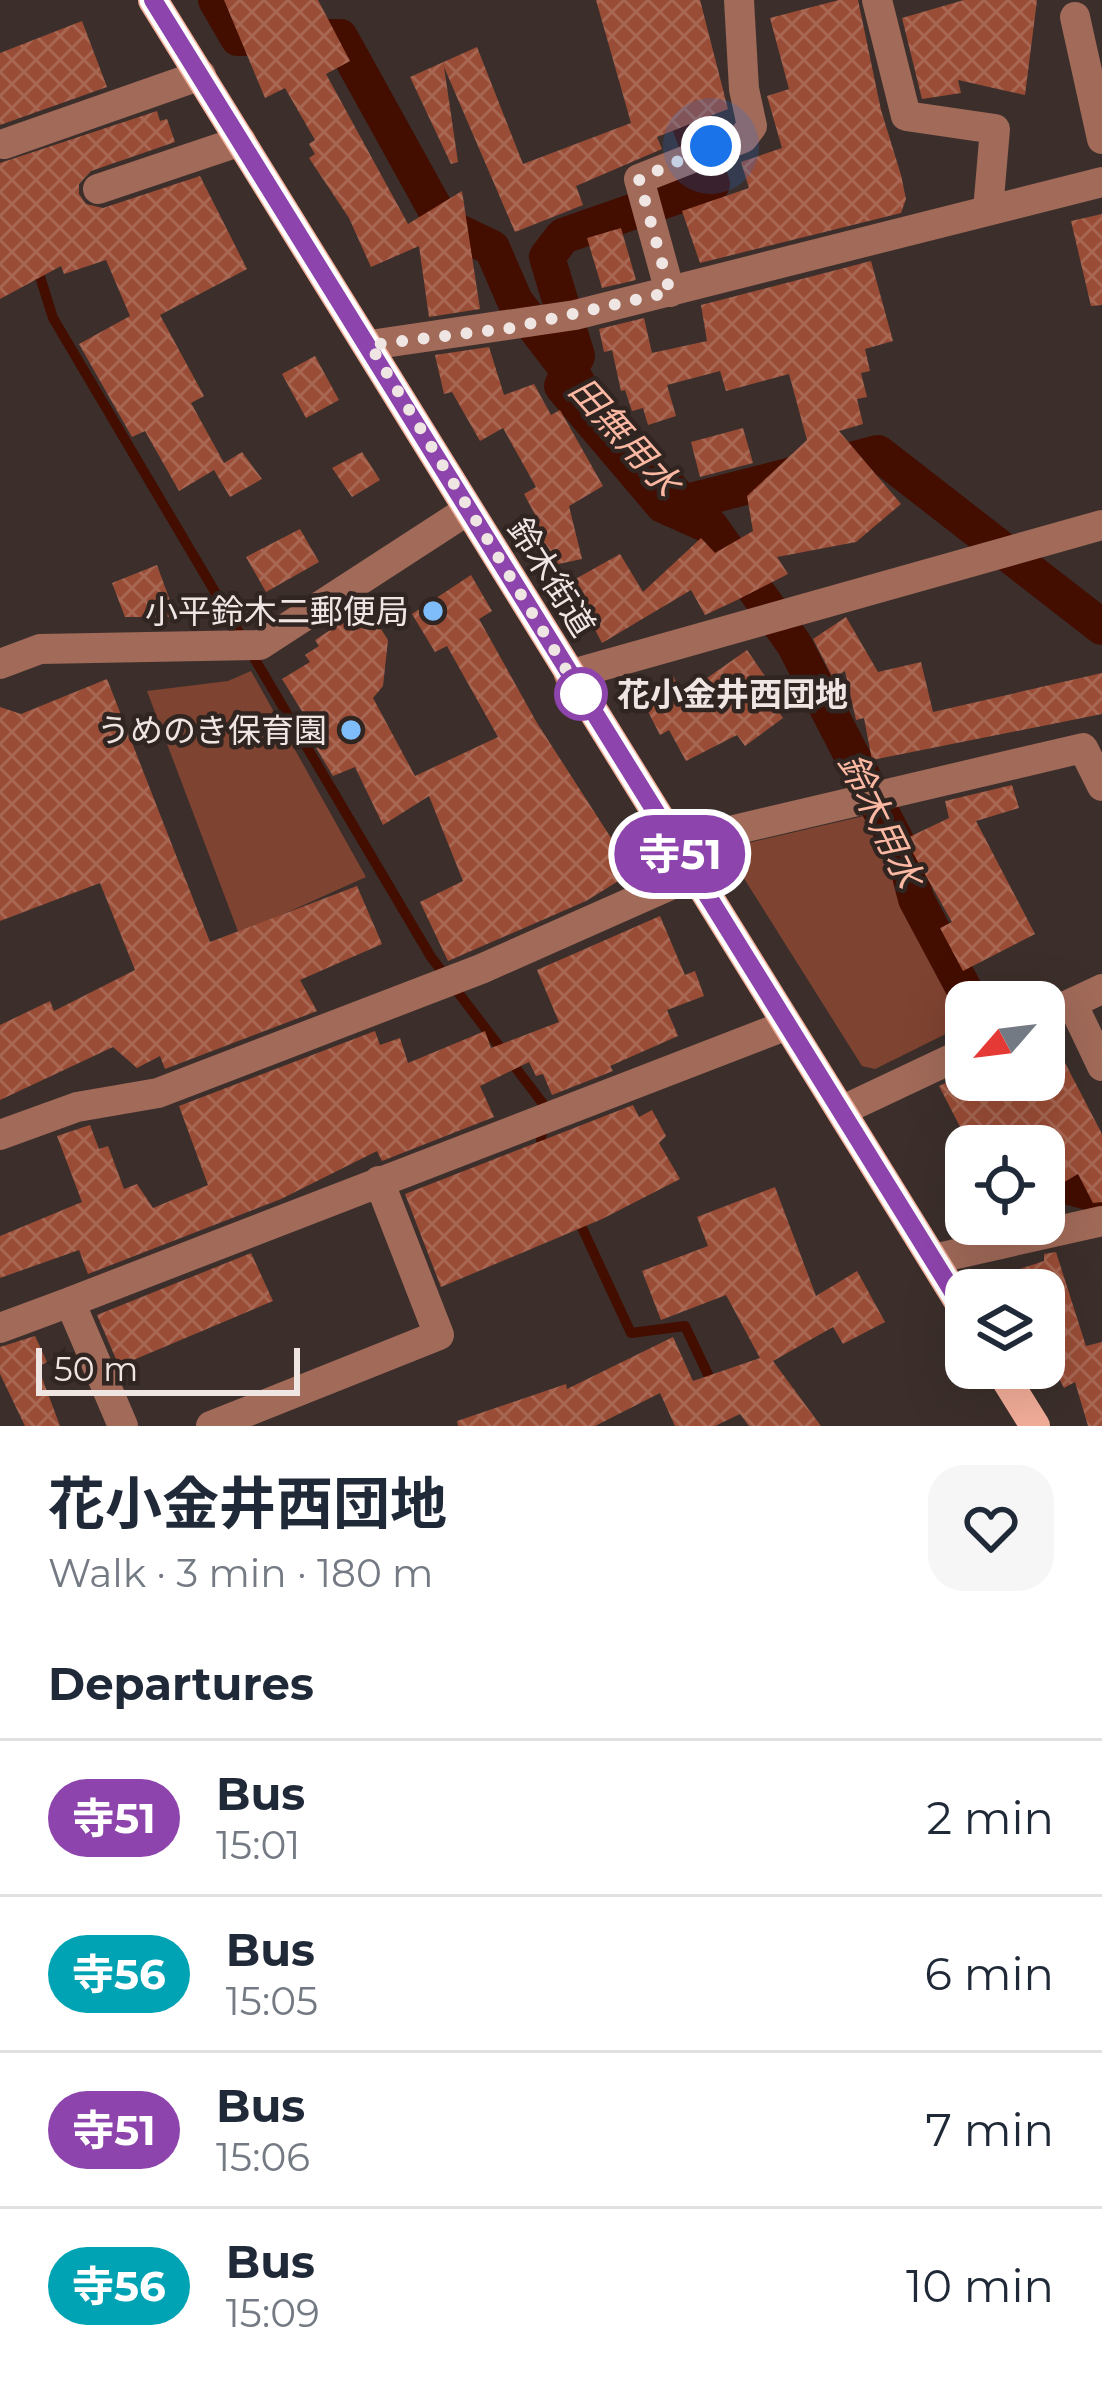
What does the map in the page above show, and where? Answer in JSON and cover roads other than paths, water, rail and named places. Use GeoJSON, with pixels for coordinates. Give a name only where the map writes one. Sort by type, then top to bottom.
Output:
{"type":"FeatureCollection","features":[{"type":"Feature","properties":{"kind":"main road","name":"鈴木街道"},"geometry":{"type":"LineString","coordinates":[[153,0],[945,1278]]}},
{"type":"Feature","properties":{"kind":"main road"},"geometry":{"type":"LineString","coordinates":[[1013,1389],[1035,1426]]}},
{"type":"Feature","properties":{"kind":"street"},"geometry":{"type":"LineString","coordinates":[[670,292],[639,179],[743,138],[752,126],[744,89],[740,0]]}},
{"type":"Feature","properties":{"kind":"street"},"geometry":{"type":"LineString","coordinates":[[877,0],[906,116],[995,129],[988,210]]}},
{"type":"Feature","properties":{"kind":"street"},"geometry":{"type":"LineString","coordinates":[[1075,17],[1102,139]]}},
{"type":"Feature","properties":{"kind":"street"},"geometry":{"type":"LineString","coordinates":[[4,143],[201,75]]}},
{"type":"Feature","properties":{"kind":"street"},"geometry":{"type":"LineString","coordinates":[[98,188],[241,141]]}},
{"type":"Feature","properties":{"kind":"street"},"geometry":{"type":"LineString","coordinates":[[370,345],[574,316],[1102,182]]}},
{"type":"Feature","properties":{"kind":"street"},"geometry":{"type":"LineString","coordinates":[[0,664],[40,649],[260,645],[468,510]]}},
{"type":"Feature","properties":{"kind":"street"},"geometry":{"type":"LineString","coordinates":[[569,675],[1102,525]]}},
{"type":"Feature","properties":{"kind":"street"},"geometry":{"type":"LineString","coordinates":[[674,844],[1083,748],[1102,786]]}},
{"type":"Feature","properties":{"kind":"street"},"geometry":{"type":"LineString","coordinates":[[0,1135],[77,1107],[158,1093],[481,969],[693,874]]}},
{"type":"Feature","properties":{"kind":"street"},"geometry":{"type":"LineString","coordinates":[[1065,1006],[1102,989]]}},
{"type":"Feature","properties":{"kind":"street"},"geometry":{"type":"LineString","coordinates":[[1065,1018],[1102,1066]]}},
{"type":"Feature","properties":{"kind":"street"},"geometry":{"type":"LineString","coordinates":[[0,1328],[788,1025]]}},
{"type":"Feature","properties":{"kind":"street"},"geometry":{"type":"LineString","coordinates":[[843,1110],[945,1062]]}},
{"type":"Feature","properties":{"kind":"street"},"geometry":{"type":"LineString","coordinates":[[211,1426],[439,1335],[379,1181]]}},
{"type":"Feature","properties":{"kind":"street"},"geometry":{"type":"LineString","coordinates":[[934,1259],[1102,1221]]}},
{"type":"Feature","properties":{"kind":"street"},"geometry":{"type":"LineString","coordinates":[[70,1302],[124,1426]]}},
{"type":"Feature","properties":{"kind":"waterway","name":"田無用水"},"geometry":{"type":"LineString","coordinates":[[216,0],[238,38],[340,37],[444,225],[492,248],[515,301],[577,382]]}},
{"type":"Feature","properties":{"kind":"waterway","name":"鈴木用水"},"geometry":{"type":"LineString","coordinates":[[643,0],[712,184],[563,236],[547,257],[577,356],[562,386],[663,505],[710,526],[794,644],[906,860],[916,899],[960,981]]}},
{"type":"Feature","properties":{"kind":"waterway"},"geometry":{"type":"LineString","coordinates":[[37,267],[53,318],[431,957],[544,1105],[541,1140],[547,1153]]}},
{"type":"Feature","properties":{"kind":"waterway","name":"田無用水"},"geometry":{"type":"LineString","coordinates":[[669,487],[683,503],[878,453],[1102,627]]}},
{"type":"Feature","properties":{"kind":"waterway","name":"鈴木用水"},"geometry":{"type":"LineString","coordinates":[[1024,1101],[1069,1187],[1102,1196]]}},
{"type":"Feature","properties":{"kind":"waterway"},"geometry":{"type":"LineString","coordinates":[[578,1219],[631,1333],[685,1326],[713,1385]]}},
{"type":"Feature","properties":{"kind":"place","name":"小平鈴木二郵便局"},"geometry":{"type":"Point","coordinates":[433,611]}},
{"type":"Feature","properties":{"kind":"place","name":"花小金井西団地"},"geometry":{"type":"Point","coordinates":[581,694]}},
{"type":"Feature","properties":{"kind":"place","name":"うめのき保育園"},"geometry":{"type":"Point","coordinates":[351,730]}}]}
